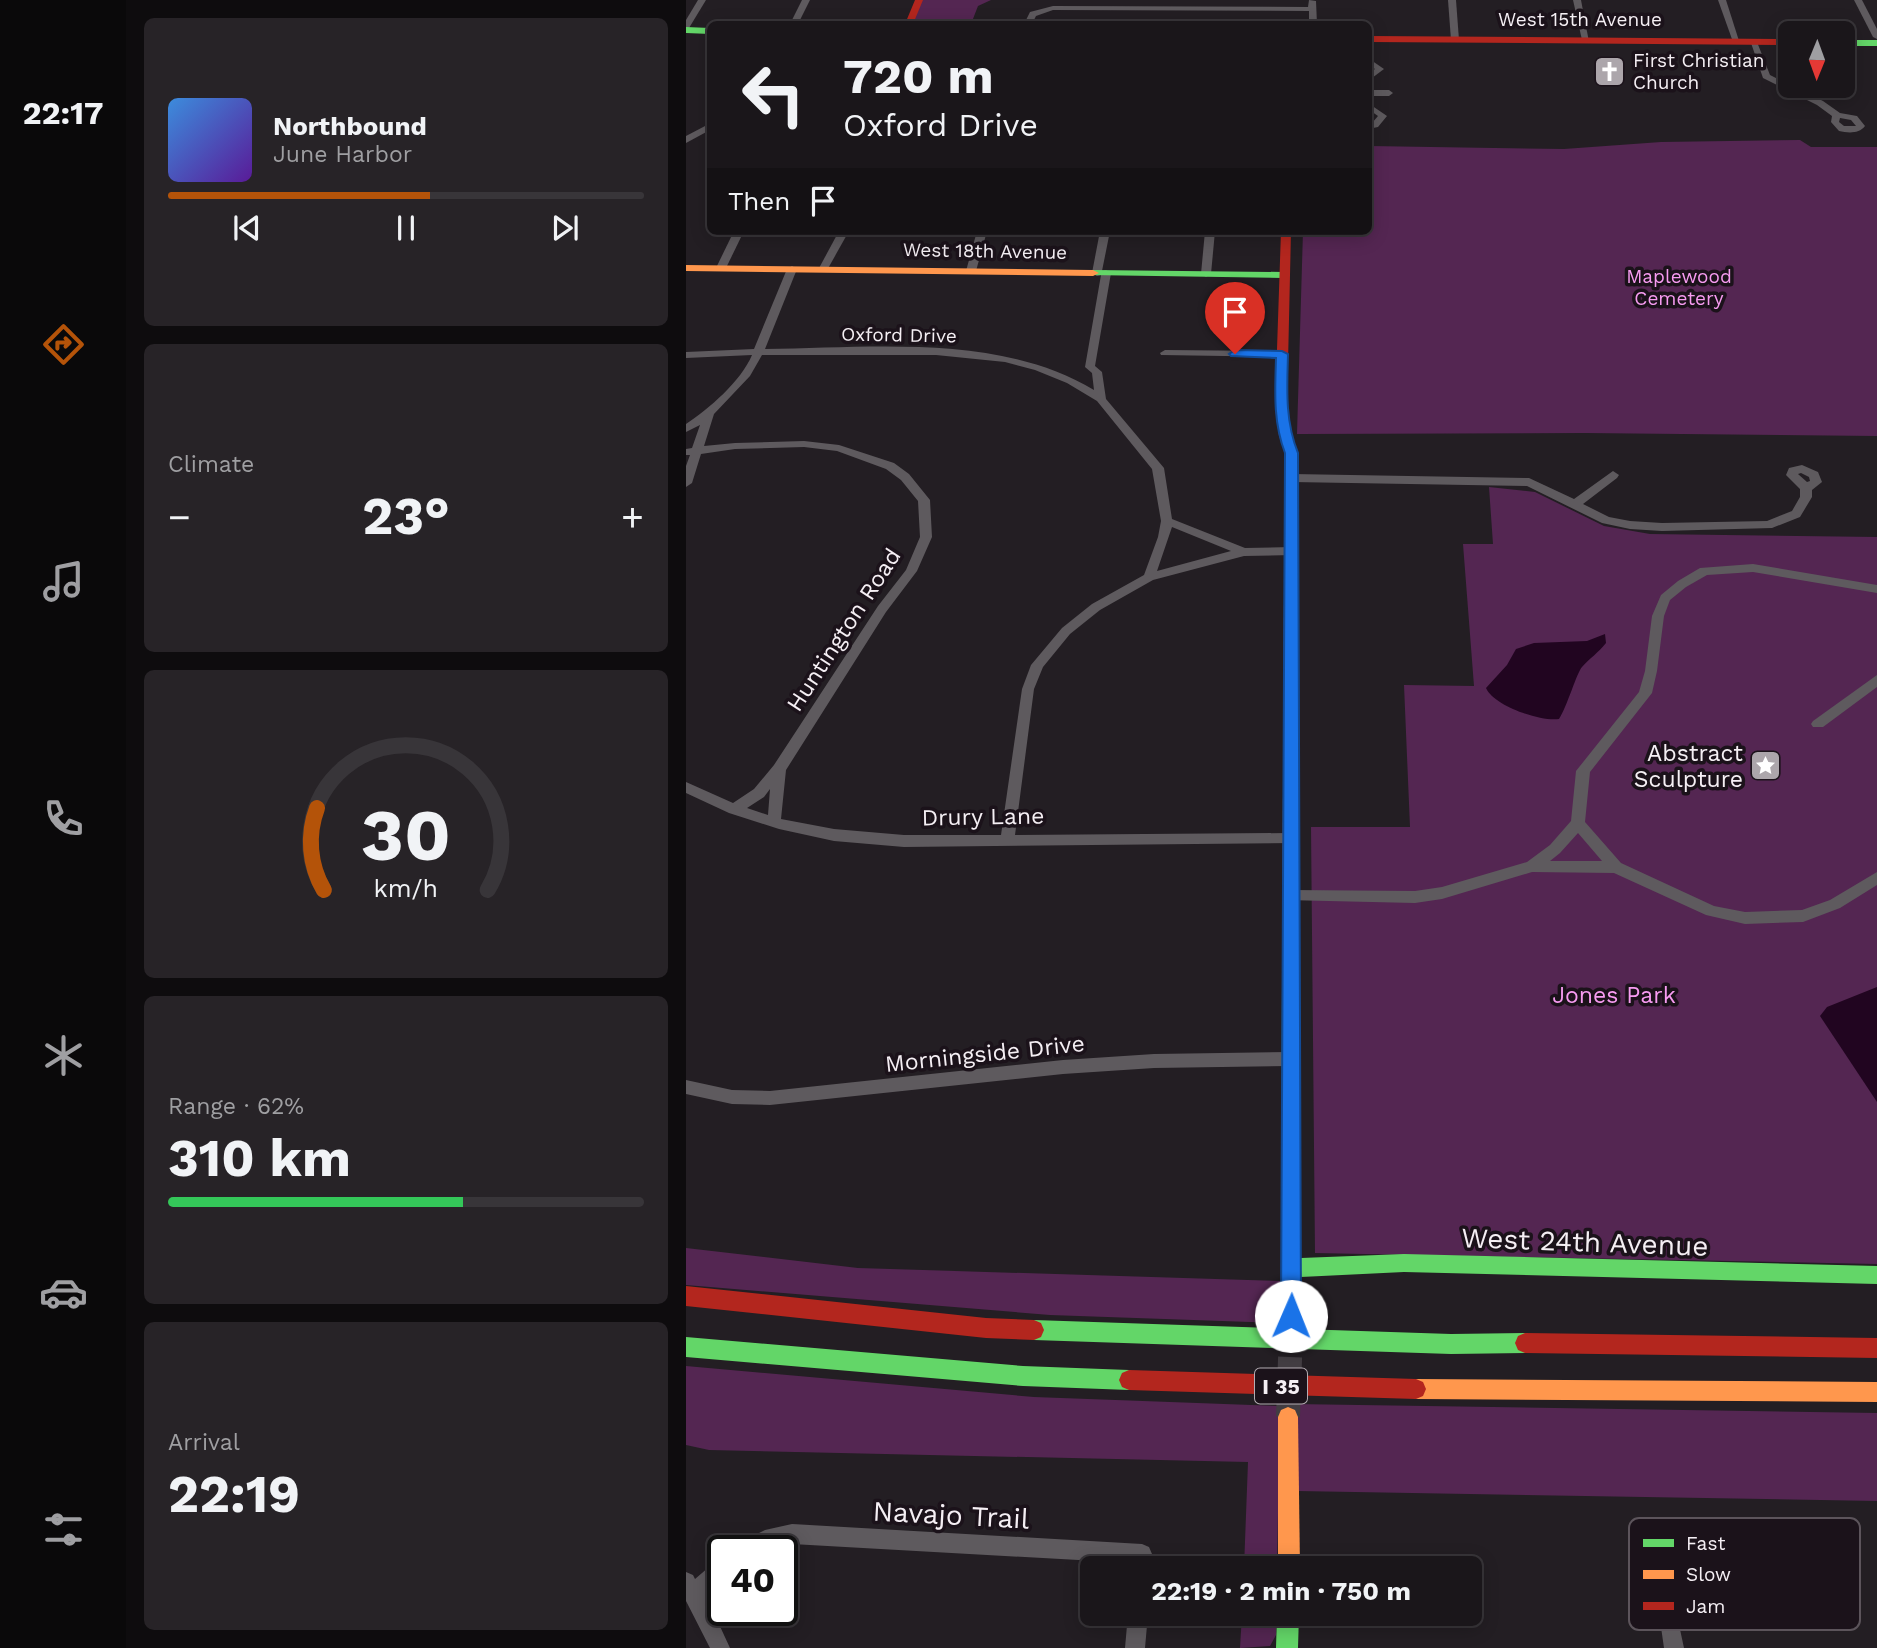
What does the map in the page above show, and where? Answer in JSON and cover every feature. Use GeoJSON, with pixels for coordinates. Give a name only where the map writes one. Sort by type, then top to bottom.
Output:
{"type":"FeatureCollection","features":[{"type":"Feature","properties":{"kind":"main road"},"geometry":{"type":"LineString","coordinates":[[910,21],[919,0]]}},
{"type":"Feature","properties":{"kind":"main road"},"geometry":{"type":"LineString","coordinates":[[686,28],[707,31]]}},
{"type":"Feature","properties":{"kind":"main road","name":"West 15th Avenue"},"geometry":{"type":"LineString","coordinates":[[1372,39],[1778,42]]}},
{"type":"Feature","properties":{"kind":"main road"},"geometry":{"type":"LineString","coordinates":[[1855,43],[1877,43]]}},
{"type":"Feature","properties":{"kind":"main road"},"geometry":{"type":"LineString","coordinates":[[1286,235],[1280,408],[1285,436],[1292,453],[1289,839],[1291,1316]]}},
{"type":"Feature","properties":{"kind":"main road","name":"West 18th Avenue"},"geometry":{"type":"LineString","coordinates":[[686,268],[1283,275]]}},
{"type":"Feature","properties":{"kind":"main road","name":"West 24th Avenue"},"geometry":{"type":"LineString","coordinates":[[1292,1268],[1404,1263],[1877,1275]]}},
{"type":"Feature","properties":{"kind":"main road","name":"I 35"},"geometry":{"type":"LineString","coordinates":[[686,1296],[1013,1329],[1451,1345],[1577,1343],[1877,1348]]}},
{"type":"Feature","properties":{"kind":"main road","name":"I 35"},"geometry":{"type":"LineString","coordinates":[[686,1347],[1023,1376],[1329,1388],[1877,1392]]}},
{"type":"Feature","properties":{"kind":"main road"},"geometry":{"type":"LineString","coordinates":[[1288,1418],[1289,1556]]}},
{"type":"Feature","properties":{"kind":"main road"},"geometry":{"type":"LineString","coordinates":[[1287,1648],[1288,1626]]}},
{"type":"Feature","properties":{"kind":"street"},"geometry":{"type":"LineString","coordinates":[[686,28],[702,0]]}},
{"type":"Feature","properties":{"kind":"street"},"geometry":{"type":"LineString","coordinates":[[796,21],[806,0]]}},
{"type":"Feature","properties":{"kind":"street"},"geometry":{"type":"LineString","coordinates":[[1452,0],[1455,40]]}},
{"type":"Feature","properties":{"kind":"street"},"geometry":{"type":"LineString","coordinates":[[1577,0],[1586,40]]}},
{"type":"Feature","properties":{"kind":"street"},"geometry":{"type":"LineString","coordinates":[[1722,0],[1766,76],[1838,115]]}},
{"type":"Feature","properties":{"kind":"street"},"geometry":{"type":"LineString","coordinates":[[1858,0],[1877,37]]}},
{"type":"Feature","properties":{"kind":"street"},"geometry":{"type":"LineString","coordinates":[[1028,21],[1032,14],[1053,8],[1312,5]]}},
{"type":"Feature","properties":{"kind":"street"},"geometry":{"type":"LineString","coordinates":[[1372,63],[1380,69],[1372,76]]}},
{"type":"Feature","properties":{"kind":"street"},"geometry":{"type":"LineString","coordinates":[[1372,93],[1389,93]]}},
{"type":"Feature","properties":{"kind":"street"},"geometry":{"type":"LineString","coordinates":[[1372,108],[1383,116],[1372,125]]}},
{"type":"Feature","properties":{"kind":"street"},"geometry":{"type":"LineString","coordinates":[[686,140],[707,129]]}},
{"type":"Feature","properties":{"kind":"street"},"geometry":{"type":"LineString","coordinates":[[721,268],[737,235]]}},
{"type":"Feature","properties":{"kind":"street"},"geometry":{"type":"LineString","coordinates":[[823,270],[842,235]]}},
{"type":"Feature","properties":{"kind":"street"},"geometry":{"type":"LineString","coordinates":[[971,271],[981,235]]}},
{"type":"Feature","properties":{"kind":"street"},"geometry":{"type":"LineString","coordinates":[[1090,367],[1105,235]]}},
{"type":"Feature","properties":{"kind":"street"},"geometry":{"type":"LineString","coordinates":[[1206,274],[1210,235]]}},
{"type":"Feature","properties":{"kind":"street"},"geometry":{"type":"LineString","coordinates":[[686,429],[709,413],[746,374],[760,352],[792,269]]}},
{"type":"Feature","properties":{"kind":"street","name":"Oxford Drive"},"geometry":{"type":"LineString","coordinates":[[686,355],[881,351],[986,356],[1030,364],[1065,378],[1101,398]]}},
{"type":"Feature","properties":{"kind":"street"},"geometry":{"type":"LineString","coordinates":[[1165,353],[1282,354]]}},
{"type":"Feature","properties":{"kind":"street"},"geometry":{"type":"LineString","coordinates":[[1065,378],[1090,367]]}},
{"type":"Feature","properties":{"kind":"street"},"geometry":{"type":"LineString","coordinates":[[1090,367],[1097,372],[1101,398],[1158,468],[1167,521],[1164,537],[1149,576]]}},
{"type":"Feature","properties":{"kind":"street"},"geometry":{"type":"LineString","coordinates":[[686,483],[690,451],[709,413]]}},
{"type":"Feature","properties":{"kind":"street","name":"Huntington Road"},"geometry":{"type":"LineString","coordinates":[[690,451],[804,444],[839,448],[890,466],[905,477],[924,500],[926,537],[911,571],[882,609],[779,769],[774,822]]}},
{"type":"Feature","properties":{"kind":"street"},"geometry":{"type":"LineString","coordinates":[[1575,505],[1613,475]]}},
{"type":"Feature","properties":{"kind":"street"},"geometry":{"type":"LineString","coordinates":[[1292,478],[1529,482],[1606,520],[1630,526],[1768,525],[1796,514],[1806,497],[1806,488]]}},
{"type":"Feature","properties":{"kind":"street"},"geometry":{"type":"LineString","coordinates":[[1167,521],[1244,552]]}},
{"type":"Feature","properties":{"kind":"street"},"geometry":{"type":"LineString","coordinates":[[1007,839],[1028,689],[1037,665],[1066,631],[1096,607],[1149,576],[1244,552],[1293,551]]}},
{"type":"Feature","properties":{"kind":"street"},"geometry":{"type":"LineString","coordinates":[[1290,895],[1428,895],[1502,877],[1532,866],[1555,849],[1578,823],[1583,771],[1645,693],[1651,671],[1658,616],[1665,598],[1704,571],[1753,568],[1877,589]]}},
{"type":"Feature","properties":{"kind":"street"},"geometry":{"type":"LineString","coordinates":[[1818,724],[1877,680]]}},
{"type":"Feature","properties":{"kind":"street"},"geometry":{"type":"LineString","coordinates":[[734,808],[759,793],[779,769]]}},
{"type":"Feature","properties":{"kind":"street","name":"Drury Lane"},"geometry":{"type":"LineString","coordinates":[[686,787],[774,822],[834,835],[904,841],[1289,839]]}},
{"type":"Feature","properties":{"kind":"street"},"geometry":{"type":"LineString","coordinates":[[1578,823],[1616,867]]}},
{"type":"Feature","properties":{"kind":"street"},"geometry":{"type":"LineString","coordinates":[[1532,866],[1616,867],[1711,911],[1745,918],[1803,916],[1835,904],[1877,878]]}},
{"type":"Feature","properties":{"kind":"street","name":"Morningside Drive"},"geometry":{"type":"LineString","coordinates":[[686,1087],[732,1097],[770,1098],[1063,1067],[1154,1061],[1290,1059]]}},
{"type":"Feature","properties":{"kind":"street","name":"Navajo Trail"},"geometry":{"type":"LineString","coordinates":[[788,1535],[1142,1556]]}},
{"type":"Feature","properties":{"kind":"street"},"geometry":{"type":"LineString","coordinates":[[707,1578],[690,1588],[720,1648]]}},
{"type":"Feature","properties":{"kind":"street"},"geometry":{"type":"LineString","coordinates":[[1135,1648],[1137,1626]]}},
{"type":"Feature","properties":{"kind":"street"},"geometry":{"type":"LineString","coordinates":[[1672,1630],[1674,1648]]}},
{"type":"Feature","properties":{"kind":"green space"},"geometry":{"type":"Polygon","coordinates":[[[922,0],[991,0],[978,6],[972,21],[913,21],[922,0]]]}},
{"type":"Feature","properties":{"kind":"green space","name":"Maplewood Cemetery"},"geometry":{"type":"Polygon","coordinates":[[[1800,140],[1811,147],[1877,147],[1877,436],[1297,434],[1303,235],[1372,235],[1372,146],[1564,149],[1661,142],[1800,140]]]}},
{"type":"Feature","properties":{"kind":"green space","name":"Jones Park"},"geometry":{"type":"Polygon","coordinates":[[[1489,487],[1535,492],[1604,526],[1650,534],[1877,537],[1877,1264],[1315,1253],[1311,827],[1410,827],[1404,685],[1474,686],[1463,544],[1493,544],[1489,487]]]}},
{"type":"Feature","properties":{"kind":"green space"},"geometry":{"type":"Polygon","coordinates":[[[686,1248],[858,1268],[1282,1281],[1279,1323],[1050,1315],[686,1285],[686,1248]]]}},
{"type":"Feature","properties":{"kind":"green space"},"geometry":{"type":"Polygon","coordinates":[[[686,1366],[1034,1397],[1280,1406],[1277,1556],[1244,1556],[1248,1462],[709,1450],[686,1445],[686,1366]]]}},
{"type":"Feature","properties":{"kind":"green space"},"geometry":{"type":"Polygon","coordinates":[[[1293,1404],[1877,1413],[1877,1501],[1297,1491],[1293,1404]]]}},
{"type":"Feature","properties":{"kind":"green space"},"geometry":{"type":"Polygon","coordinates":[[[1241,1626],[1276,1626],[1276,1635],[1270,1646],[1240,1648],[1241,1626]]]}},
{"type":"Feature","properties":{"kind":"shaded area"},"geometry":{"type":"Polygon","coordinates":[[[1605,634],[1606,643],[1580,670],[1559,719],[1541,718],[1508,707],[1486,688],[1507,665],[1516,649],[1534,643],[1587,641],[1605,634]]]}},
{"type":"Feature","properties":{"kind":"shaded area"},"geometry":{"type":"Polygon","coordinates":[[[1877,987],[1877,1102],[1820,1016],[1827,1007],[1877,987]]]}},
{"type":"Feature","properties":{"kind":"building"},"geometry":{"type":"Polygon","coordinates":[[[1600,63],[1617,63],[1621,81],[1605,81],[1600,63]]]}},
{"type":"Feature","properties":{"kind":"tunnel"},"geometry":{"type":"LineString","coordinates":[[1288,1417],[1291,1331]]}},
{"type":"Feature","properties":{"kind":"traffic: fast"},"geometry":{"type":"LineString","coordinates":[[686,30],[707,31]]}},
{"type":"Feature","properties":{"kind":"traffic: fast"},"geometry":{"type":"LineString","coordinates":[[1855,43],[1877,43]]}},
{"type":"Feature","properties":{"kind":"traffic: fast"},"geometry":{"type":"LineString","coordinates":[[1093,273],[1283,275]]}},
{"type":"Feature","properties":{"kind":"traffic: fast"},"geometry":{"type":"LineString","coordinates":[[1291,986],[1291,1316]]}},
{"type":"Feature","properties":{"kind":"traffic: fast"},"geometry":{"type":"LineString","coordinates":[[1292,1268],[1404,1263],[1877,1275]]}},
{"type":"Feature","properties":{"kind":"traffic: fast"},"geometry":{"type":"LineString","coordinates":[[1034,1330],[1451,1344],[1525,1343]]}},
{"type":"Feature","properties":{"kind":"traffic: fast"},"geometry":{"type":"LineString","coordinates":[[686,1347],[1023,1376],[1129,1380]]}},
{"type":"Feature","properties":{"kind":"traffic: fast"},"geometry":{"type":"LineString","coordinates":[[1287,1648],[1288,1626]]}},
{"type":"Feature","properties":{"kind":"traffic: slow"},"geometry":{"type":"LineString","coordinates":[[686,268],[1093,273]]}},
{"type":"Feature","properties":{"kind":"traffic: slow"},"geometry":{"type":"LineString","coordinates":[[1291,600],[1291,986]]}},
{"type":"Feature","properties":{"kind":"traffic: slow"},"geometry":{"type":"LineString","coordinates":[[1416,1389],[1877,1392]]}},
{"type":"Feature","properties":{"kind":"traffic: slow"},"geometry":{"type":"LineString","coordinates":[[1288,1417],[1289,1556]]}},
{"type":"Feature","properties":{"kind":"traffic: jam"},"geometry":{"type":"LineString","coordinates":[[910,21],[919,0]]}},
{"type":"Feature","properties":{"kind":"traffic: jam"},"geometry":{"type":"LineString","coordinates":[[1372,39],[1778,42]]}},
{"type":"Feature","properties":{"kind":"traffic: jam"},"geometry":{"type":"LineString","coordinates":[[1286,235],[1281,408],[1285,436],[1291,453],[1291,600]]}},
{"type":"Feature","properties":{"kind":"traffic: jam"},"geometry":{"type":"LineString","coordinates":[[686,1296],[986,1328],[1034,1330]]}},
{"type":"Feature","properties":{"kind":"traffic: jam"},"geometry":{"type":"LineString","coordinates":[[1525,1343],[1877,1348]]}},
{"type":"Feature","properties":{"kind":"traffic: jam"},"geometry":{"type":"LineString","coordinates":[[1129,1380],[1416,1389]]}},
{"type":"Feature","properties":{"kind":"place","name":"First Christian Church"},"geometry":{"type":"Point","coordinates":[1610,71]}},
{"type":"Feature","properties":{"kind":"place","name":"Abstract Sculpture"},"geometry":{"type":"Point","coordinates":[1766,766]}},
{"type":"Feature","properties":{"kind":"route"},"geometry":{"type":"LineString","coordinates":[[1235,354],[1282,354],[1280,408],[1285,436],[1292,453],[1293,619],[1289,839],[1291,1316]]}}]}
